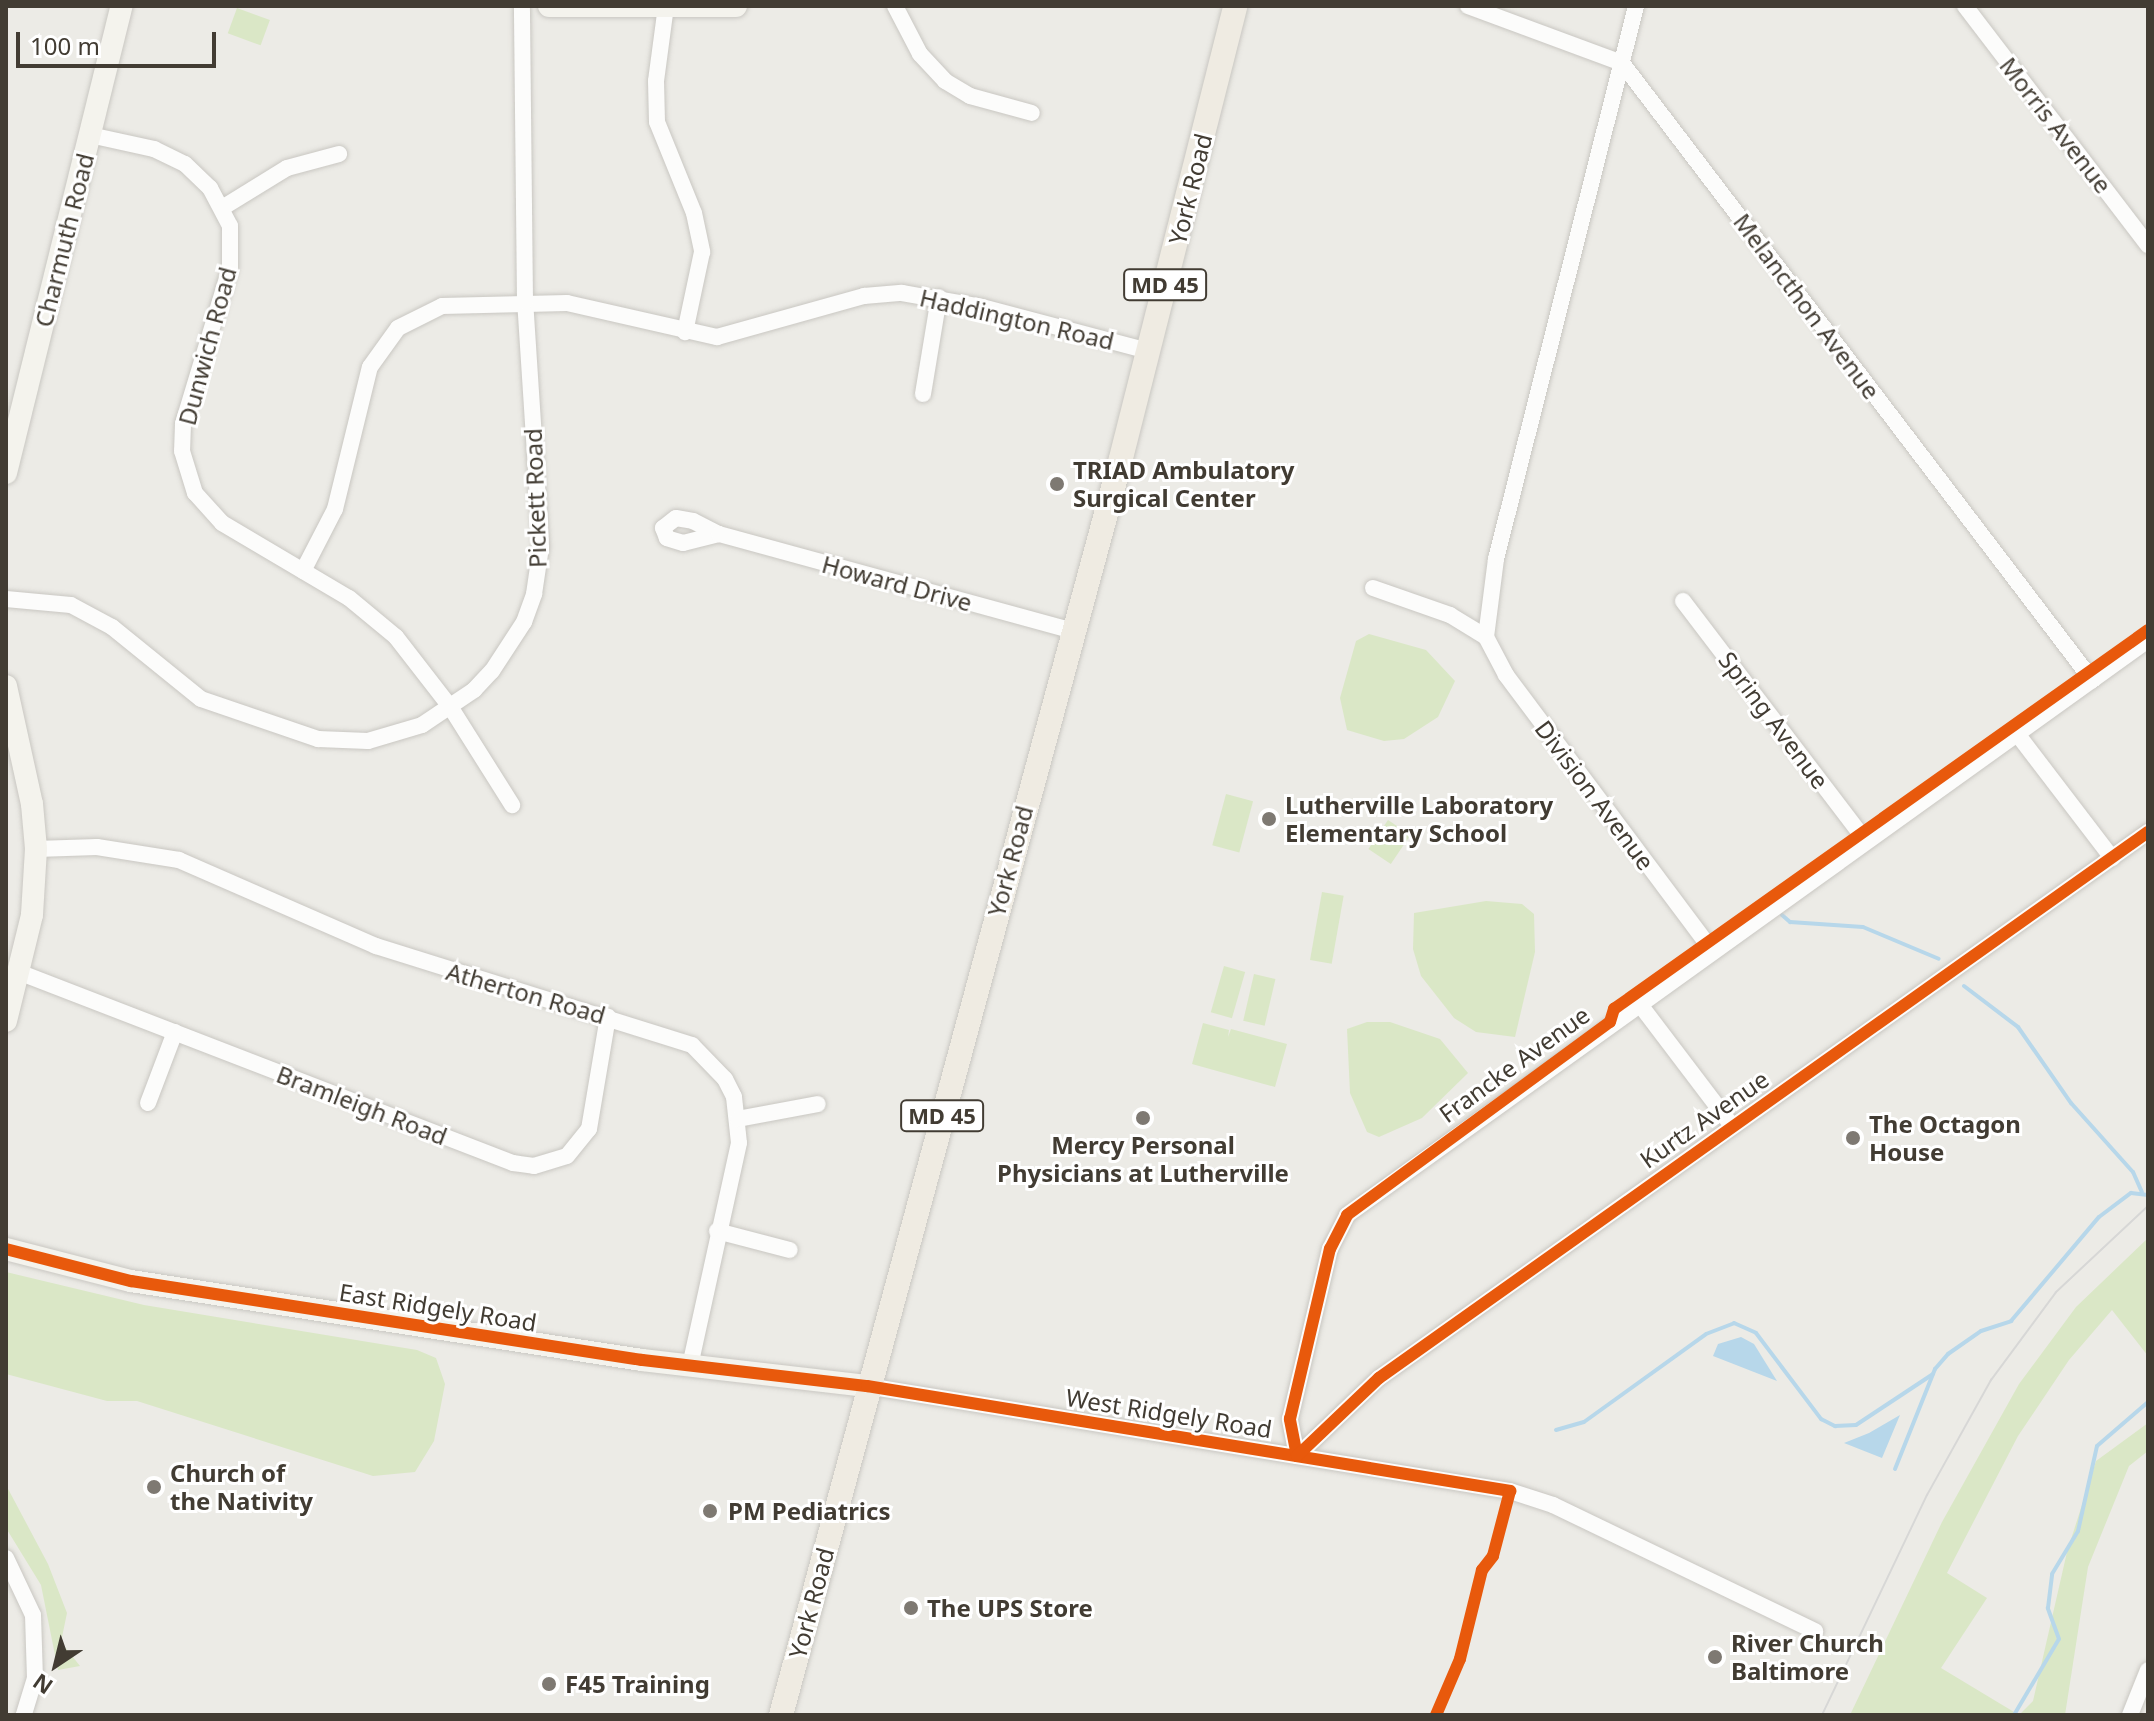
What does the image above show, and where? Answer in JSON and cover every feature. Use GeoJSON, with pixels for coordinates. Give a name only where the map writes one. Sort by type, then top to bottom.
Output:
{"type":"FeatureCollection","features":[{"type":"Feature","properties":{"kind":"main road","name":"York Road"},"geometry":{"type":"LineString","coordinates":[[781,1715],[867,1386],[1074,631],[1235,6]]}},
{"type":"Feature","properties":{"kind":"street","name":"Charmuth Road"},"geometry":{"type":"LineString","coordinates":[[6,473],[10,440],[122,6]]}},
{"type":"Feature","properties":{"kind":"street","name":"Pickett Road"},"geometry":{"type":"LineString","coordinates":[[6,599],[45,599],[93,615],[201,699],[294,735],[368,741],[422,725],[474,690],[510,648],[539,571],[525,301],[522,6]]}},
{"type":"Feature","properties":{"kind":"street"},"geometry":{"type":"LineString","coordinates":[[549,6],[736,6]]}},
{"type":"Feature","properties":{"kind":"street"},"geometry":{"type":"LineString","coordinates":[[895,6],[920,54],[945,81],[970,96],[1032,113]]}},
{"type":"Feature","properties":{"kind":"street"},"geometry":{"type":"LineString","coordinates":[[1468,6],[1622,63]]}},
{"type":"Feature","properties":{"kind":"street"},"geometry":{"type":"LineString","coordinates":[[1373,588],[1450,615],[1486,637],[1496,559],[1636,6]]}},
{"type":"Feature","properties":{"kind":"street","name":"Morris Avenue"},"geometry":{"type":"LineString","coordinates":[[1965,6],[2148,245]]}},
{"type":"Feature","properties":{"kind":"street"},"geometry":{"type":"LineString","coordinates":[[665,7],[656,113],[694,213],[702,252],[685,332]]}},
{"type":"Feature","properties":{"kind":"street","name":"Melancthon Avenue"},"geometry":{"type":"LineString","coordinates":[[1622,63],[2092,680]]}},
{"type":"Feature","properties":{"kind":"street","name":"Dunwich Road"},"geometry":{"type":"LineString","coordinates":[[90,135],[169,156],[198,176],[222,208],[230,226],[230,268],[183,424],[186,474],[202,502],[222,523],[375,617],[451,708],[512,805]]}},
{"type":"Feature","properties":{"kind":"street"},"geometry":{"type":"LineString","coordinates":[[222,208],[287,168],[339,154]]}},
{"type":"Feature","properties":{"kind":"street","name":"Haddington Road"},"geometry":{"type":"LineString","coordinates":[[303,571],[335,509],[362,392],[383,344],[416,315],[442,306],[525,301],[584,306],[685,332],[732,335],[864,296],[939,297],[1148,351]]}},
{"type":"Feature","properties":{"kind":"street"},"geometry":{"type":"LineString","coordinates":[[923,394],[939,297]]}},
{"type":"Feature","properties":{"kind":"street","name":"Howard Drive"},"geometry":{"type":"LineString","coordinates":[[719,534],[1074,631]]}},
{"type":"Feature","properties":{"kind":"street","name":"Spring Avenue"},"geometry":{"type":"LineString","coordinates":[[1683,601],[1865,840]]}},
{"type":"Feature","properties":{"kind":"street","name":"Division Avenue"},"geometry":{"type":"LineString","coordinates":[[1486,637],[1506,675],[1711,949]]}},
{"type":"Feature","properties":{"kind":"street","name":"Francke Avenue"},"geometry":{"type":"LineString","coordinates":[[1297,1456],[1290,1419],[1330,1249],[1347,1215],[1711,949],[2018,735],[2148,640]]}},
{"type":"Feature","properties":{"kind":"street"},"geometry":{"type":"LineString","coordinates":[[6,686],[32,804],[36,849],[32,915],[21,973],[6,1021]]}},
{"type":"Feature","properties":{"kind":"street"},"geometry":{"type":"LineString","coordinates":[[2018,735],[2112,858]]}},
{"type":"Feature","properties":{"kind":"street","name":"Kurtz Avenue"},"geometry":{"type":"LineString","coordinates":[[1297,1456],[1379,1378],[2148,832]]}},
{"type":"Feature","properties":{"kind":"street","name":"Atherton Road"},"geometry":{"type":"LineString","coordinates":[[36,849],[97,847],[179,860],[376,946],[692,1045],[725,1079],[738,1119],[735,1168],[717,1231],[690,1366]]}},
{"type":"Feature","properties":{"kind":"street","name":"Bramleigh Road"},"geometry":{"type":"LineString","coordinates":[[21,973],[513,1163],[534,1166],[567,1156],[589,1129],[608,1017]]}},
{"type":"Feature","properties":{"kind":"street"},"geometry":{"type":"LineString","coordinates":[[1638,1002],[1732,1126]]}},
{"type":"Feature","properties":{"kind":"street"},"geometry":{"type":"LineString","coordinates":[[148,1103],[175,1032]]}},
{"type":"Feature","properties":{"kind":"street"},"geometry":{"type":"LineString","coordinates":[[738,1119],[818,1104]]}},
{"type":"Feature","properties":{"kind":"street"},"geometry":{"type":"LineString","coordinates":[[717,1231],[790,1250]]}},
{"type":"Feature","properties":{"kind":"street","name":"East Ridgely Road"},"geometry":{"type":"LineString","coordinates":[[6,1249],[131,1281],[690,1366],[867,1386]]}},
{"type":"Feature","properties":{"kind":"street","name":"West Ridgely Road"},"geometry":{"type":"LineString","coordinates":[[867,1386],[1537,1498],[1815,1631]]}},
{"type":"Feature","properties":{"kind":"street"},"geometry":{"type":"LineString","coordinates":[[6,1558],[33,1615],[35,1678],[24,1715]]}},
{"type":"Feature","properties":{"kind":"street"},"geometry":{"type":"LineString","coordinates":[[2130,1715],[2148,1670]]}},
{"type":"Feature","properties":{"kind":"green space"},"geometry":{"type":"Polygon","coordinates":[[[237,8],[270,20],[261,45],[228,33],[237,8]]]}},
{"type":"Feature","properties":{"kind":"green space"},"geometry":{"type":"Polygon","coordinates":[[[1369,634],[1426,650],[1455,681],[1438,717],[1404,739],[1384,741],[1347,730],[1340,698],[1356,641],[1369,634]]]}},
{"type":"Feature","properties":{"kind":"green space"},"geometry":{"type":"Polygon","coordinates":[[[1226,794],[1253,801],[1239,852],[1212,845],[1226,794]]]}},
{"type":"Feature","properties":{"kind":"green space"},"geometry":{"type":"Polygon","coordinates":[[[1388,820],[1410,835],[1391,864],[1368,849],[1388,820]]]}},
{"type":"Feature","properties":{"kind":"green space"},"geometry":{"type":"Polygon","coordinates":[[[1322,892],[1344,896],[1332,964],[1310,960],[1322,892]]]}},
{"type":"Feature","properties":{"kind":"green space"},"geometry":{"type":"Polygon","coordinates":[[[1486,901],[1522,904],[1534,914],[1535,952],[1515,1037],[1476,1032],[1454,1018],[1421,976],[1413,949],[1414,913],[1486,901]]]}},
{"type":"Feature","properties":{"kind":"green space"},"geometry":{"type":"Polygon","coordinates":[[[1224,966],[1245,972],[1232,1018],[1211,1012],[1224,966]]]}},
{"type":"Feature","properties":{"kind":"green space"},"geometry":{"type":"Polygon","coordinates":[[[1254,974],[1275,979],[1265,1026],[1243,1021],[1254,974]]]}},
{"type":"Feature","properties":{"kind":"green space"},"geometry":{"type":"Polygon","coordinates":[[[1367,1022],[1390,1022],[1440,1039],[1468,1073],[1422,1118],[1379,1137],[1367,1132],[1350,1093],[1347,1029],[1367,1022]]]}},
{"type":"Feature","properties":{"kind":"green space"},"geometry":{"type":"Polygon","coordinates":[[[1203,1023],[1229,1030],[1228,1037],[1231,1029],[1287,1044],[1275,1087],[1192,1064],[1203,1023]]]}},
{"type":"Feature","properties":{"kind":"green space"},"geometry":{"type":"Polygon","coordinates":[[[2148,1238],[2148,1356],[2112,1310],[2069,1360],[2018,1436],[1947,1573],[1987,1598],[1941,1668],[2019,1715],[1850,1715],[1942,1522],[2019,1384],[2076,1307],[2148,1238]]]}},
{"type":"Feature","properties":{"kind":"green space"},"geometry":{"type":"Polygon","coordinates":[[[6,1272],[144,1305],[417,1350],[436,1358],[445,1384],[434,1441],[415,1472],[373,1476],[137,1401],[107,1401],[6,1374],[6,1272]]]}},
{"type":"Feature","properties":{"kind":"green space"},"geometry":{"type":"Polygon","coordinates":[[[2148,1423],[2148,1451],[2129,1466],[2088,1567],[2065,1715],[2019,1715],[2033,1701],[2067,1552],[2096,1461],[2148,1423]]]}},
{"type":"Feature","properties":{"kind":"green space"},"geometry":{"type":"Polygon","coordinates":[[[6,1485],[48,1564],[67,1613],[61,1642],[80,1666],[58,1670],[41,1585],[6,1528],[6,1485]]]}},
{"type":"Feature","properties":{"kind":"water"},"geometry":{"type":"Polygon","coordinates":[[[1741,1337],[1754,1344],[1777,1381],[1713,1356],[1718,1344],[1741,1337]]]}},
{"type":"Feature","properties":{"kind":"water"},"geometry":{"type":"Polygon","coordinates":[[[1900,1415],[1882,1458],[1844,1443],[1869,1433],[1900,1415]]]}},
{"type":"Feature","properties":{"kind":"waterway"},"geometry":{"type":"LineString","coordinates":[[1782,915],[1790,922],[1863,927],[1939,959]]}},
{"type":"Feature","properties":{"kind":"waterway"},"geometry":{"type":"LineString","coordinates":[[1964,986],[2018,1027],[2071,1103],[2133,1172],[2142,1192]]}},
{"type":"Feature","properties":{"kind":"waterway"},"geometry":{"type":"LineString","coordinates":[[1895,1469],[1935,1369],[1948,1354],[1981,1331],[2011,1321],[2099,1217],[2131,1193],[2148,1195]]}},
{"type":"Feature","properties":{"kind":"waterway"},"geometry":{"type":"LineString","coordinates":[[1556,1430],[1584,1422],[1706,1334],[1734,1323],[1756,1333],[1821,1419],[1835,1426],[1856,1425],[1933,1374]]}},
{"type":"Feature","properties":{"kind":"waterway"},"geometry":{"type":"LineString","coordinates":[[2014,1715],[2059,1639],[2048,1608],[2052,1574],[2078,1531],[2097,1446],[2148,1402]]}},
{"type":"Feature","properties":{"kind":"tram line"},"geometry":{"type":"LineString","coordinates":[[1822,1715],[1927,1495],[1991,1380],[2056,1292],[2148,1206]]}},
{"type":"Feature","properties":{"kind":"cycle path"},"geometry":{"type":"LineString","coordinates":[[1297,1456],[1290,1419],[1330,1249],[1347,1215],[1610,1022],[1614,1009],[2148,630]]}},
{"type":"Feature","properties":{"kind":"cycle path"},"geometry":{"type":"LineString","coordinates":[[1297,1456],[1379,1378],[2148,832]]}},
{"type":"Feature","properties":{"kind":"cycle path"},"geometry":{"type":"LineString","coordinates":[[6,1249],[131,1281],[642,1360],[867,1386],[1510,1491],[1493,1556],[1482,1570],[1460,1659],[1436,1715]]}},
{"type":"Feature","properties":{"kind":"place","name":"TRIAD Ambulatory Surgical Center"},"geometry":{"type":"Point","coordinates":[1057,484]}},
{"type":"Feature","properties":{"kind":"place","name":"Lutherville Laboratory Elementary School"},"geometry":{"type":"Point","coordinates":[1269,819]}},
{"type":"Feature","properties":{"kind":"place","name":"Mercy Personal Physicians at Lutherville"},"geometry":{"type":"Point","coordinates":[1143,1118]}},
{"type":"Feature","properties":{"kind":"place","name":"The Octagon House"},"geometry":{"type":"Point","coordinates":[1853,1138]}},
{"type":"Feature","properties":{"kind":"place","name":"Church of the Nativity"},"geometry":{"type":"Point","coordinates":[154,1487]}},
{"type":"Feature","properties":{"kind":"place","name":"PM Pediatrics"},"geometry":{"type":"Point","coordinates":[710,1511]}},
{"type":"Feature","properties":{"kind":"place","name":"The UPS Store"},"geometry":{"type":"Point","coordinates":[911,1608]}},
{"type":"Feature","properties":{"kind":"place","name":"River Church Baltimore"},"geometry":{"type":"Point","coordinates":[1715,1657]}},
{"type":"Feature","properties":{"kind":"place","name":"F45 Training"},"geometry":{"type":"Point","coordinates":[549,1684]}}]}
